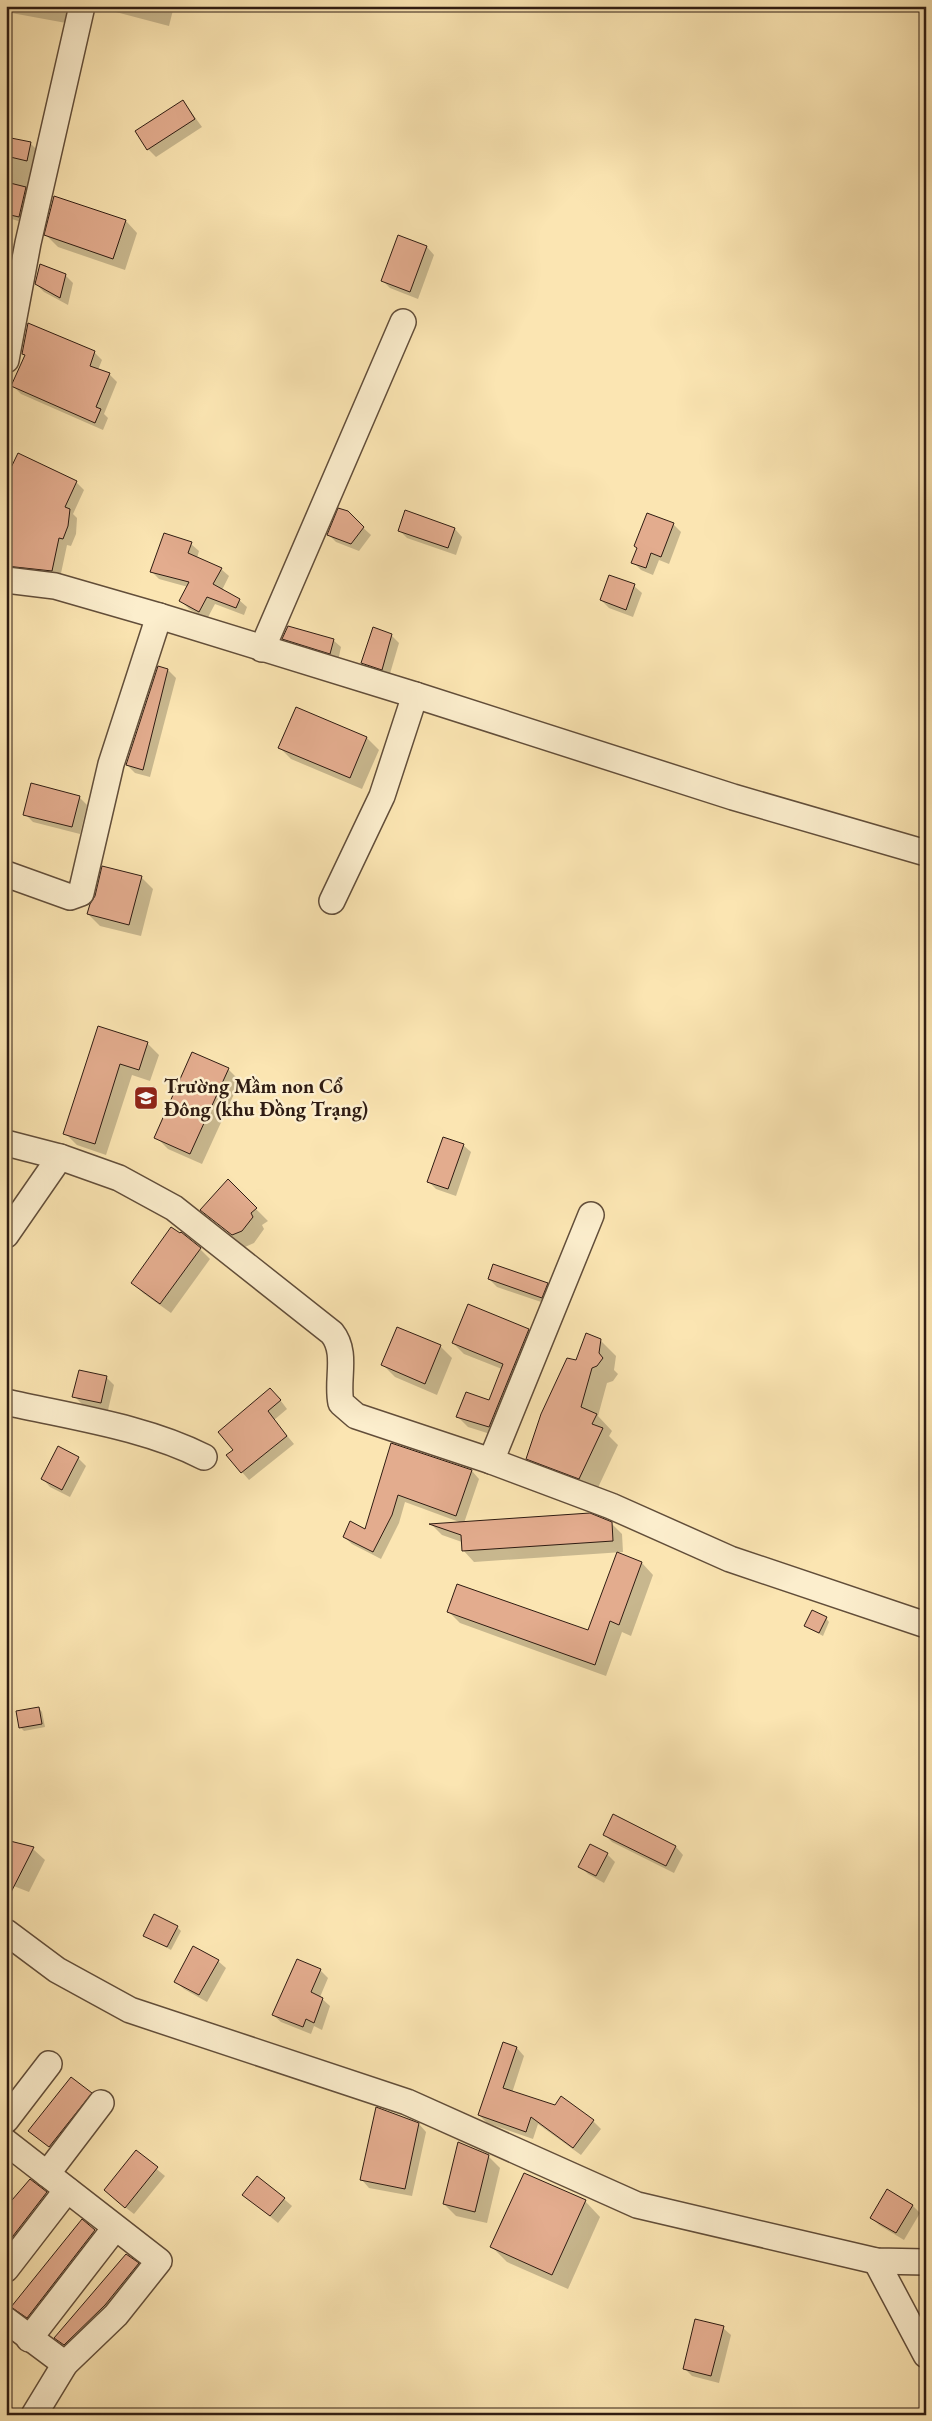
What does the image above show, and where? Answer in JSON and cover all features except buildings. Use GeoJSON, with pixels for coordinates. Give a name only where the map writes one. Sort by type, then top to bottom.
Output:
{"type":"FeatureCollection","features":[{"type":"Feature","properties":{"kind":"street"},"geometry":{"type":"LineString","coordinates":[[6,360],[17,241],[82,6]]}},
{"type":"Feature","properties":{"kind":"street"},"geometry":{"type":"LineString","coordinates":[[262,649],[403,322]]}},
{"type":"Feature","properties":{"kind":"street"},"geometry":{"type":"LineString","coordinates":[[6,580],[55,586],[159,616],[415,695],[733,797],[926,853]]}},
{"type":"Feature","properties":{"kind":"street"},"geometry":{"type":"LineString","coordinates":[[6,874],[70,897],[81,893],[111,764],[159,616]]}},
{"type":"Feature","properties":{"kind":"street"},"geometry":{"type":"LineString","coordinates":[[332,901],[382,796],[415,695]]}},
{"type":"Feature","properties":{"kind":"street"},"geometry":{"type":"LineString","coordinates":[[6,1143],[60,1157],[120,1178],[174,1208],[322,1324],[338,1341],[340,1351],[340,1396],[346,1409],[356,1416],[491,1461],[611,1506],[730,1559],[926,1625]]}},
{"type":"Feature","properties":{"kind":"street"},"geometry":{"type":"LineString","coordinates":[[6,1236],[60,1157]]}},
{"type":"Feature","properties":{"kind":"street"},"geometry":{"type":"LineString","coordinates":[[491,1461],[590,1215]]}},
{"type":"Feature","properties":{"kind":"street"},"geometry":{"type":"LineString","coordinates":[[6,1402],[154,1437],[184,1446],[204,1457]]}},
{"type":"Feature","properties":{"kind":"street"},"geometry":{"type":"LineString","coordinates":[[6,1932],[57,1970],[130,2010],[407,2102],[637,2205],[876,2261],[926,2262]]}},
{"type":"Feature","properties":{"kind":"street"},"geometry":{"type":"LineString","coordinates":[[6,2120],[50,2064]]}},
{"type":"Feature","properties":{"kind":"street"},"geometry":{"type":"LineString","coordinates":[[47,2174],[101,2103]]}},
{"type":"Feature","properties":{"kind":"street"},"geometry":{"type":"LineString","coordinates":[[10,2151],[47,2174],[160,2261],[116,2315],[65,2364],[34,2415]]}},
{"type":"Feature","properties":{"kind":"street"},"geometry":{"type":"LineString","coordinates":[[6,2269],[67,2190]]}},
{"type":"Feature","properties":{"kind":"street"},"geometry":{"type":"LineString","coordinates":[[29,2339],[115,2228]]}},
{"type":"Feature","properties":{"kind":"street"},"geometry":{"type":"LineString","coordinates":[[876,2261],[926,2354]]}},
{"type":"Feature","properties":{"kind":"street"},"geometry":{"type":"LineString","coordinates":[[6,2320],[65,2364]]}},
{"type":"Feature","properties":{"kind":"place","name":"Trường Mầm non Cổ Đông (khu Đồng Trạng)"},"geometry":{"type":"Point","coordinates":[146,1098]}}]}
